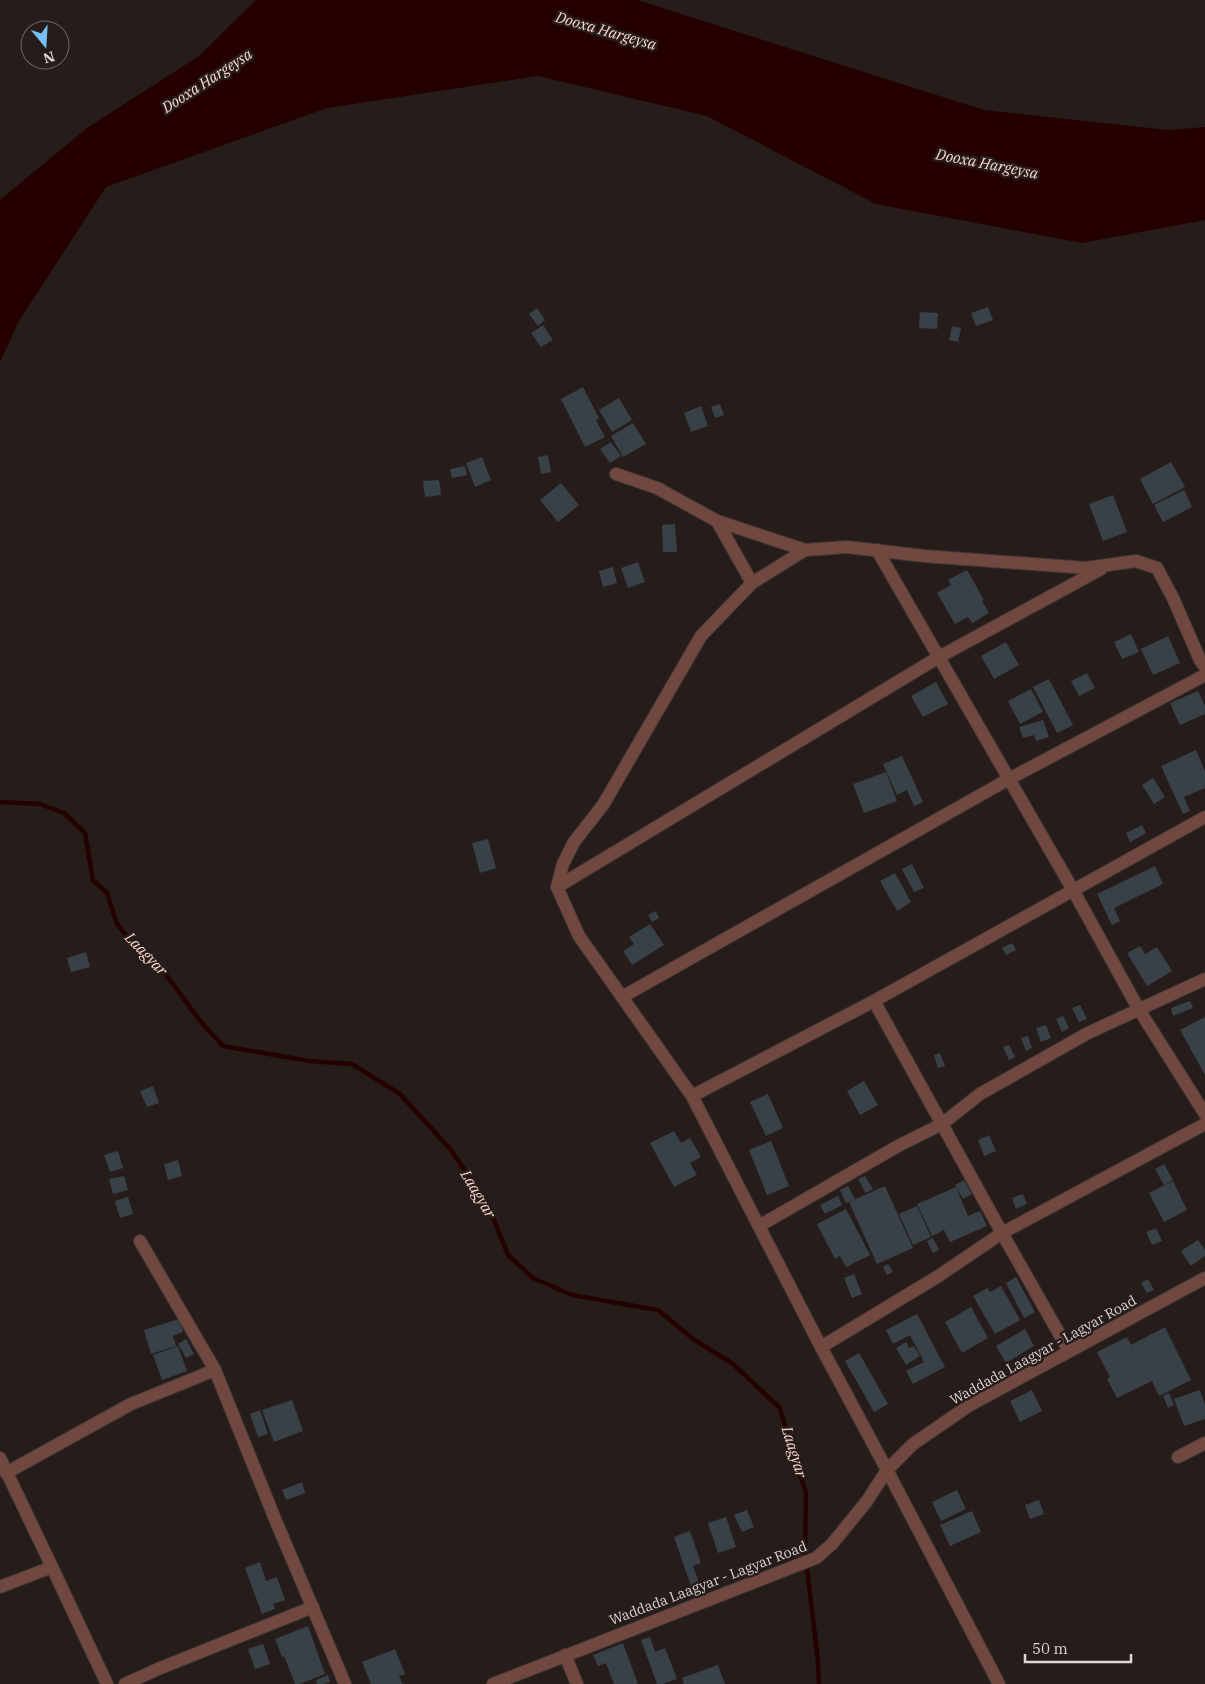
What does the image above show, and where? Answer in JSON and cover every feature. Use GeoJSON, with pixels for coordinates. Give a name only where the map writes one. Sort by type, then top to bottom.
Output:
{"type":"FeatureCollection","features":[{"type":"Feature","properties":{"kind":"street"},"geometry":{"type":"LineString","coordinates":[[616,474],[657,488],[718,522],[805,550],[848,547],[924,556],[1086,568],[1136,561],[1157,568],[1205,667]]}},
{"type":"Feature","properties":{"kind":"street"},"geometry":{"type":"LineString","coordinates":[[718,522],[752,583]]}},
{"type":"Feature","properties":{"kind":"street"},"geometry":{"type":"LineString","coordinates":[[805,550],[752,583],[701,636],[603,805],[574,842],[562,864],[557,887],[579,936],[692,1096],[998,1684]]}},
{"type":"Feature","properties":{"kind":"street"},"geometry":{"type":"LineString","coordinates":[[877,550],[1073,890],[1138,1008],[1205,1114]]}},
{"type":"Feature","properties":{"kind":"street"},"geometry":{"type":"LineString","coordinates":[[557,887],[939,657],[1108,565]]}},
{"type":"Feature","properties":{"kind":"street"},"geometry":{"type":"LineString","coordinates":[[622,996],[1009,779],[1205,675]]}},
{"type":"Feature","properties":{"kind":"street"},"geometry":{"type":"LineString","coordinates":[[692,1096],[874,1001],[1205,817]]}},
{"type":"Feature","properties":{"kind":"street"},"geometry":{"type":"LineString","coordinates":[[759,1226],[898,1146],[942,1124],[980,1094],[1088,1033],[1138,1008],[1205,979]]}},
{"type":"Feature","properties":{"kind":"street"},"geometry":{"type":"LineString","coordinates":[[874,1001],[1002,1233],[1070,1351]]}},
{"type":"Feature","properties":{"kind":"street"},"geometry":{"type":"LineString","coordinates":[[821,1347],[937,1277],[1002,1233],[1205,1124]]}},
{"type":"Feature","properties":{"kind":"street"},"geometry":{"type":"LineString","coordinates":[[140,1241],[215,1370],[275,1519],[345,1684]]}},
{"type":"Feature","properties":{"kind":"street","name":"Waddada Laagyar - Lagyar Road"},"geometry":{"type":"LineString","coordinates":[[493,1684],[816,1558],[832,1544],[867,1501],[887,1470],[913,1444],[970,1405],[1205,1278]]}},
{"type":"Feature","properties":{"kind":"street"},"geometry":{"type":"LineString","coordinates":[[6,1473],[131,1404],[215,1370]]}},
{"type":"Feature","properties":{"kind":"street"},"geometry":{"type":"LineString","coordinates":[[1178,1457],[1205,1442]]}},
{"type":"Feature","properties":{"kind":"street"},"geometry":{"type":"LineString","coordinates":[[0,1458],[107,1684]]}},
{"type":"Feature","properties":{"kind":"street"},"geometry":{"type":"LineString","coordinates":[[0,1587],[52,1567]]}},
{"type":"Feature","properties":{"kind":"street"},"geometry":{"type":"LineString","coordinates":[[124,1684],[313,1607]]}},
{"type":"Feature","properties":{"kind":"street"},"geometry":{"type":"LineString","coordinates":[[565,1655],[577,1684]]}},
{"type":"Feature","properties":{"kind":"water","name":"Dooxa Hargeysa"},"geometry":{"type":"Polygon","coordinates":[[[256,0],[637,0],[984,110],[1169,130],[1205,127],[1205,220],[1082,243],[876,204],[707,116],[538,76],[327,108],[106,187],[19,321],[0,362],[0,200],[87,128],[199,56],[256,0]]]}},
{"type":"Feature","properties":{"kind":"building"},"geometry":{"type":"Polygon","coordinates":[[[988,307],[993,320],[976,326],[971,313],[988,307]]]}},
{"type":"Feature","properties":{"kind":"building"},"geometry":{"type":"Polygon","coordinates":[[[537,308],[545,320],[538,326],[529,314],[537,308]]]}},
{"type":"Feature","properties":{"kind":"building"},"geometry":{"type":"Polygon","coordinates":[[[920,312],[938,313],[937,329],[919,328],[920,312]]]}},
{"type":"Feature","properties":{"kind":"building"},"geometry":{"type":"Polygon","coordinates":[[[543,325],[553,340],[541,347],[531,333],[543,325]]]}},
{"type":"Feature","properties":{"kind":"building"},"geometry":{"type":"Polygon","coordinates":[[[952,326],[961,328],[958,342],[949,340],[952,326]]]}},
{"type":"Feature","properties":{"kind":"building"},"geometry":{"type":"Polygon","coordinates":[[[583,387],[599,418],[596,420],[605,437],[585,447],[561,399],[583,387]]]}},
{"type":"Feature","properties":{"kind":"building"},"geometry":{"type":"Polygon","coordinates":[[[619,398],[632,420],[612,432],[599,410],[619,398]]]}},
{"type":"Feature","properties":{"kind":"building"},"geometry":{"type":"Polygon","coordinates":[[[720,404],[724,415],[715,418],[711,407],[720,404]]]}},
{"type":"Feature","properties":{"kind":"building"},"geometry":{"type":"Polygon","coordinates":[[[701,406],[708,426],[691,432],[684,413],[701,406]]]}},
{"type":"Feature","properties":{"kind":"building"},"geometry":{"type":"Polygon","coordinates":[[[633,423],[646,444],[623,457],[611,436],[633,423]]]}},
{"type":"Feature","properties":{"kind":"building"},"geometry":{"type":"Polygon","coordinates":[[[611,442],[621,456],[610,463],[600,449],[611,442]]]}},
{"type":"Feature","properties":{"kind":"building"},"geometry":{"type":"Polygon","coordinates":[[[548,455],[551,472],[541,474],[538,457],[548,455]]]}},
{"type":"Feature","properties":{"kind":"building"},"geometry":{"type":"Polygon","coordinates":[[[482,457],[491,480],[475,487],[466,463],[482,457]]]}},
{"type":"Feature","properties":{"kind":"building"},"geometry":{"type":"Polygon","coordinates":[[[1171,462],[1185,487],[1153,504],[1140,479],[1171,462]]]}},
{"type":"Feature","properties":{"kind":"building"},"geometry":{"type":"Polygon","coordinates":[[[465,466],[467,475],[452,478],[450,469],[465,466]]]}},
{"type":"Feature","properties":{"kind":"building"},"geometry":{"type":"Polygon","coordinates":[[[439,480],[441,495],[425,497],[423,481],[439,480]]]}},
{"type":"Feature","properties":{"kind":"building"},"geometry":{"type":"Polygon","coordinates":[[[561,483],[579,505],[558,522],[540,500],[561,483]]]}},
{"type":"Feature","properties":{"kind":"building"},"geometry":{"type":"Polygon","coordinates":[[[1184,490],[1192,507],[1163,522],[1154,505],[1184,490]]]}},
{"type":"Feature","properties":{"kind":"building"},"geometry":{"type":"Polygon","coordinates":[[[1113,495],[1127,532],[1103,541],[1089,504],[1113,495]]]}},
{"type":"Feature","properties":{"kind":"building"},"geometry":{"type":"Polygon","coordinates":[[[675,524],[677,552],[663,552],[662,525],[675,524]]]}},
{"type":"Feature","properties":{"kind":"building"},"geometry":{"type":"Polygon","coordinates":[[[638,562],[645,582],[628,588],[621,568],[638,562]]]}},
{"type":"Feature","properties":{"kind":"building"},"geometry":{"type":"Polygon","coordinates":[[[613,567],[617,583],[603,587],[599,571],[613,567]]]}},
{"type":"Feature","properties":{"kind":"building"},"geometry":{"type":"Polygon","coordinates":[[[967,570],[989,613],[972,623],[968,617],[955,624],[937,593],[951,585],[948,580],[967,570]]]}},
{"type":"Feature","properties":{"kind":"building"},"geometry":{"type":"Polygon","coordinates":[[[1131,634],[1139,652],[1122,659],[1114,642],[1131,634]]]}},
{"type":"Feature","properties":{"kind":"building"},"geometry":{"type":"Polygon","coordinates":[[[1168,636],[1180,663],[1153,675],[1141,649],[1168,636]]]}},
{"type":"Feature","properties":{"kind":"building"},"geometry":{"type":"Polygon","coordinates":[[[1006,642],[1019,665],[994,679],[981,656],[1006,642]]]}},
{"type":"Feature","properties":{"kind":"building"},"geometry":{"type":"Polygon","coordinates":[[[1087,673],[1095,688],[1079,696],[1071,681],[1087,673]]]}},
{"type":"Feature","properties":{"kind":"building"},"geometry":{"type":"Polygon","coordinates":[[[1049,679],[1073,725],[1057,733],[1033,687],[1049,679]]]}},
{"type":"Feature","properties":{"kind":"building"},"geometry":{"type":"Polygon","coordinates":[[[936,682],[948,704],[923,717],[911,696],[936,682]]]}},
{"type":"Feature","properties":{"kind":"building"},"geometry":{"type":"Polygon","coordinates":[[[1031,689],[1043,712],[1020,724],[1008,701],[1031,689]]]}},
{"type":"Feature","properties":{"kind":"building"},"geometry":{"type":"Polygon","coordinates":[[[1198,691],[1205,706],[1205,714],[1180,725],[1170,703],[1198,691]]]}},
{"type":"Feature","properties":{"kind":"building"},"geometry":{"type":"Polygon","coordinates":[[[1043,720],[1049,737],[1036,741],[1034,735],[1023,738],[1019,727],[1043,720]]]}},
{"type":"Feature","properties":{"kind":"building"},"geometry":{"type":"Polygon","coordinates":[[[1196,750],[1205,771],[1205,788],[1184,797],[1190,811],[1183,814],[1161,766],[1196,750]]]}},
{"type":"Feature","properties":{"kind":"building"},"geometry":{"type":"Polygon","coordinates":[[[902,756],[923,802],[914,806],[907,790],[897,795],[883,764],[902,756]]]}},
{"type":"Feature","properties":{"kind":"building"},"geometry":{"type":"Polygon","coordinates":[[[886,772],[897,801],[864,813],[853,784],[886,772]]]}},
{"type":"Feature","properties":{"kind":"building"},"geometry":{"type":"Polygon","coordinates":[[[1153,778],[1165,797],[1154,804],[1142,785],[1153,778]]]}},
{"type":"Feature","properties":{"kind":"building"},"geometry":{"type":"Polygon","coordinates":[[[1142,825],[1146,833],[1130,842],[1126,833],[1142,825]]]}},
{"type":"Feature","properties":{"kind":"building"},"geometry":{"type":"Polygon","coordinates":[[[488,839],[496,868],[480,873],[472,843],[488,839]]]}},
{"type":"Feature","properties":{"kind":"building"},"geometry":{"type":"Polygon","coordinates":[[[912,864],[924,888],[914,892],[902,869],[912,864]]]}},
{"type":"Feature","properties":{"kind":"building"},"geometry":{"type":"Polygon","coordinates":[[[1155,866],[1163,884],[1114,908],[1120,921],[1112,925],[1097,894],[1155,866]]]}},
{"type":"Feature","properties":{"kind":"building"},"geometry":{"type":"Polygon","coordinates":[[[895,873],[911,902],[897,911],[880,881],[895,873]]]}},
{"type":"Feature","properties":{"kind":"building"},"geometry":{"type":"Polygon","coordinates":[[[656,911],[659,918],[652,922],[648,915],[656,911]]]}},
{"type":"Feature","properties":{"kind":"building"},"geometry":{"type":"Polygon","coordinates":[[[650,924],[664,945],[632,965],[623,951],[634,944],[629,937],[650,924]]]}},
{"type":"Feature","properties":{"kind":"building"},"geometry":{"type":"Polygon","coordinates":[[[1012,943],[1016,950],[1006,955],[1002,948],[1012,943]]]}},
{"type":"Feature","properties":{"kind":"building"},"geometry":{"type":"Polygon","coordinates":[[[1140,946],[1145,954],[1157,947],[1172,971],[1147,986],[1127,953],[1140,946]]]}},
{"type":"Feature","properties":{"kind":"building"},"geometry":{"type":"Polygon","coordinates":[[[86,952],[90,967],[71,972],[67,958],[86,952]]]}},
{"type":"Feature","properties":{"kind":"building"},"geometry":{"type":"Polygon","coordinates":[[[1190,1001],[1193,1008],[1173,1016],[1171,1008],[1190,1001]]]}},
{"type":"Feature","properties":{"kind":"building"},"geometry":{"type":"Polygon","coordinates":[[[1080,1005],[1087,1019],[1079,1022],[1072,1008],[1080,1005]]]}},
{"type":"Feature","properties":{"kind":"building"},"geometry":{"type":"Polygon","coordinates":[[[1063,1016],[1069,1028],[1062,1032],[1056,1019],[1063,1016]]]}},
{"type":"Feature","properties":{"kind":"building"},"geometry":{"type":"Polygon","coordinates":[[[1205,1017],[1205,1075],[1180,1030],[1205,1017]]]}},
{"type":"Feature","properties":{"kind":"building"},"geometry":{"type":"Polygon","coordinates":[[[1046,1025],[1051,1038],[1041,1042],[1036,1028],[1046,1025]]]}},
{"type":"Feature","properties":{"kind":"building"},"geometry":{"type":"Polygon","coordinates":[[[1028,1036],[1032,1048],[1026,1051],[1021,1038],[1028,1036]]]}},
{"type":"Feature","properties":{"kind":"building"},"geometry":{"type":"Polygon","coordinates":[[[1009,1045],[1015,1057],[1009,1060],[1003,1047],[1009,1045]]]}},
{"type":"Feature","properties":{"kind":"building"},"geometry":{"type":"Polygon","coordinates":[[[940,1053],[945,1066],[938,1068],[934,1055],[940,1053]]]}},
{"type":"Feature","properties":{"kind":"building"},"geometry":{"type":"Polygon","coordinates":[[[864,1081],[878,1105],[860,1115],[847,1091],[864,1081]]]}},
{"type":"Feature","properties":{"kind":"building"},"geometry":{"type":"Polygon","coordinates":[[[153,1086],[159,1103],[147,1107],[140,1091],[153,1086]]]}},
{"type":"Feature","properties":{"kind":"building"},"geometry":{"type":"Polygon","coordinates":[[[768,1094],[783,1128],[766,1136],[750,1102],[768,1094]]]}},
{"type":"Feature","properties":{"kind":"building"},"geometry":{"type":"Polygon","coordinates":[[[674,1131],[681,1143],[690,1138],[701,1157],[690,1163],[697,1175],[674,1187],[650,1143],[674,1131]]]}},
{"type":"Feature","properties":{"kind":"building"},"geometry":{"type":"Polygon","coordinates":[[[989,1135],[996,1151],[984,1156],[978,1140],[989,1135]]]}},
{"type":"Feature","properties":{"kind":"building"},"geometry":{"type":"Polygon","coordinates":[[[771,1141],[789,1186],[767,1195],[749,1150],[771,1141]]]}},
{"type":"Feature","properties":{"kind":"building"},"geometry":{"type":"Polygon","coordinates":[[[118,1151],[123,1168],[110,1172],[104,1155],[118,1151]]]}},
{"type":"Feature","properties":{"kind":"building"},"geometry":{"type":"Polygon","coordinates":[[[178,1160],[182,1176],[168,1180],[164,1164],[178,1160]]]}},
{"type":"Feature","properties":{"kind":"building"},"geometry":{"type":"Polygon","coordinates":[[[1164,1164],[1173,1180],[1164,1185],[1155,1169],[1164,1164]]]}},
{"type":"Feature","properties":{"kind":"building"},"geometry":{"type":"Polygon","coordinates":[[[124,1176],[128,1190],[113,1194],[109,1179],[124,1176]]]}},
{"type":"Feature","properties":{"kind":"building"},"geometry":{"type":"Polygon","coordinates":[[[865,1176],[873,1189],[866,1193],[858,1179],[865,1176]]]}},
{"type":"Feature","properties":{"kind":"building"},"geometry":{"type":"Polygon","coordinates":[[[964,1180],[972,1194],[963,1199],[955,1185],[964,1180]]]}},
{"type":"Feature","properties":{"kind":"building"},"geometry":{"type":"Polygon","coordinates":[[[1173,1181],[1187,1210],[1164,1222],[1149,1193],[1173,1181]]]}},
{"type":"Feature","properties":{"kind":"building"},"geometry":{"type":"Polygon","coordinates":[[[848,1186],[855,1199],[846,1203],[840,1190],[848,1186]]]}},
{"type":"Feature","properties":{"kind":"building"},"geometry":{"type":"Polygon","coordinates":[[[885,1186],[913,1248],[877,1264],[849,1202],[885,1186]]]}},
{"type":"Feature","properties":{"kind":"building"},"geometry":{"type":"Polygon","coordinates":[[[956,1187],[968,1216],[980,1211],[987,1226],[950,1242],[944,1230],[932,1236],[917,1204],[956,1187]]]}},
{"type":"Feature","properties":{"kind":"building"},"geometry":{"type":"Polygon","coordinates":[[[1023,1194],[1027,1204],[1016,1209],[1012,1198],[1023,1194]]]}},
{"type":"Feature","properties":{"kind":"building"},"geometry":{"type":"Polygon","coordinates":[[[838,1196],[842,1205],[825,1214],[820,1205],[838,1196]]]}},
{"type":"Feature","properties":{"kind":"building"},"geometry":{"type":"Polygon","coordinates":[[[128,1197],[133,1214],[120,1218],[115,1201],[128,1197]]]}},
{"type":"Feature","properties":{"kind":"building"},"geometry":{"type":"Polygon","coordinates":[[[917,1206],[931,1237],[913,1245],[899,1214],[917,1206]]]}},
{"type":"Feature","properties":{"kind":"building"},"geometry":{"type":"Polygon","coordinates":[[[846,1209],[870,1255],[846,1267],[840,1256],[835,1259],[817,1224],[846,1209]]]}},
{"type":"Feature","properties":{"kind":"building"},"geometry":{"type":"Polygon","coordinates":[[[1156,1228],[1162,1241],[1152,1245],[1146,1232],[1156,1228]]]}},
{"type":"Feature","properties":{"kind":"building"},"geometry":{"type":"Polygon","coordinates":[[[933,1238],[939,1250],[933,1253],[927,1241],[933,1238]]]}},
{"type":"Feature","properties":{"kind":"building"},"geometry":{"type":"Polygon","coordinates":[[[1198,1240],[1205,1250],[1205,1256],[1191,1266],[1181,1251],[1198,1240]]]}},
{"type":"Feature","properties":{"kind":"building"},"geometry":{"type":"Polygon","coordinates":[[[888,1264],[893,1272],[887,1275],[883,1267],[888,1264]]]}},
{"type":"Feature","properties":{"kind":"building"},"geometry":{"type":"Polygon","coordinates":[[[854,1274],[862,1294],[852,1298],[844,1278],[854,1274]]]}},
{"type":"Feature","properties":{"kind":"building"},"geometry":{"type":"Polygon","coordinates":[[[1016,1277],[1035,1312],[1024,1318],[1006,1283],[1016,1277]]]}},
{"type":"Feature","properties":{"kind":"building"},"geometry":{"type":"Polygon","coordinates":[[[1148,1279],[1154,1290],[1147,1293],[1141,1283],[1148,1279]]]}},
{"type":"Feature","properties":{"kind":"building"},"geometry":{"type":"Polygon","coordinates":[[[1001,1286],[1020,1320],[995,1334],[973,1296],[988,1288],[990,1292],[1001,1286]]]}},
{"type":"Feature","properties":{"kind":"building"},"geometry":{"type":"Polygon","coordinates":[[[971,1307],[988,1338],[962,1353],[945,1322],[971,1307]]]}},
{"type":"Feature","properties":{"kind":"building"},"geometry":{"type":"Polygon","coordinates":[[[917,1314],[945,1367],[913,1384],[906,1371],[924,1362],[910,1335],[893,1344],[886,1330],[917,1314]]]}},
{"type":"Feature","properties":{"kind":"building"},"geometry":{"type":"Polygon","coordinates":[[[179,1319],[183,1332],[173,1336],[176,1346],[151,1354],[144,1330],[179,1319]]]}},
{"type":"Feature","properties":{"kind":"building"},"geometry":{"type":"Polygon","coordinates":[[[1165,1327],[1191,1380],[1159,1396],[1152,1381],[1117,1398],[1107,1379],[1110,1377],[1097,1352],[1127,1337],[1131,1345],[1165,1327]]]}},
{"type":"Feature","properties":{"kind":"building"},"geometry":{"type":"Polygon","coordinates":[[[1025,1329],[1034,1346],[1006,1363],[996,1346],[1025,1329]]]}},
{"type":"Feature","properties":{"kind":"building"},"geometry":{"type":"Polygon","coordinates":[[[186,1339],[194,1354],[186,1358],[178,1344],[186,1339]]]}},
{"type":"Feature","properties":{"kind":"building"},"geometry":{"type":"Polygon","coordinates":[[[906,1342],[909,1348],[914,1346],[920,1356],[906,1365],[896,1348],[906,1342]]]}},
{"type":"Feature","properties":{"kind":"building"},"geometry":{"type":"Polygon","coordinates":[[[178,1346],[187,1371],[162,1380],[153,1355],[178,1346]]]}},
{"type":"Feature","properties":{"kind":"building"},"geometry":{"type":"Polygon","coordinates":[[[859,1353],[888,1404],[874,1412],[845,1361],[859,1353]]]}},
{"type":"Feature","properties":{"kind":"building"},"geometry":{"type":"Polygon","coordinates":[[[1032,1390],[1042,1411],[1020,1422],[1010,1401],[1032,1390]]]}},
{"type":"Feature","properties":{"kind":"building"},"geometry":{"type":"Polygon","coordinates":[[[1200,1390],[1205,1405],[1205,1419],[1184,1426],[1174,1399],[1200,1390]]]}},
{"type":"Feature","properties":{"kind":"building"},"geometry":{"type":"Polygon","coordinates":[[[1169,1393],[1174,1405],[1168,1408],[1163,1396],[1169,1393]]]}},
{"type":"Feature","properties":{"kind":"building"},"geometry":{"type":"Polygon","coordinates":[[[292,1400],[303,1431],[274,1442],[262,1410],[292,1400]]]}},
{"type":"Feature","properties":{"kind":"building"},"geometry":{"type":"Polygon","coordinates":[[[260,1410],[268,1434],[258,1437],[250,1414],[260,1410]]]}},
{"type":"Feature","properties":{"kind":"building"},"geometry":{"type":"Polygon","coordinates":[[[302,1482],[305,1493],[286,1500],[282,1490],[302,1482]]]}},
{"type":"Feature","properties":{"kind":"building"},"geometry":{"type":"Polygon","coordinates":[[[957,1490],[966,1509],[941,1521],[932,1502],[957,1490]]]}},
{"type":"Feature","properties":{"kind":"building"},"geometry":{"type":"Polygon","coordinates":[[[1039,1500],[1044,1514],[1030,1519],[1025,1505],[1039,1500]]]}},
{"type":"Feature","properties":{"kind":"building"},"geometry":{"type":"Polygon","coordinates":[[[747,1510],[754,1527],[742,1532],[734,1515],[747,1510]]]}},
{"type":"Feature","properties":{"kind":"building"},"geometry":{"type":"Polygon","coordinates":[[[972,1511],[981,1532],[950,1546],[940,1525],[972,1511]]]}},
{"type":"Feature","properties":{"kind":"building"},"geometry":{"type":"Polygon","coordinates":[[[726,1517],[736,1547],[718,1553],[708,1523],[726,1517]]]}},
{"type":"Feature","properties":{"kind":"building"},"geometry":{"type":"Polygon","coordinates":[[[690,1531],[701,1563],[693,1566],[699,1583],[691,1586],[674,1537],[690,1531]]]}},
{"type":"Feature","properties":{"kind":"building"},"geometry":{"type":"Polygon","coordinates":[[[260,1562],[266,1581],[277,1577],[285,1600],[273,1604],[275,1609],[262,1614],[245,1568],[260,1562]]]}},
{"type":"Feature","properties":{"kind":"building"},"geometry":{"type":"Polygon","coordinates":[[[308,1626],[325,1674],[300,1684],[295,1684],[275,1639],[308,1626]]]}},
{"type":"Feature","properties":{"kind":"building"},"geometry":{"type":"Polygon","coordinates":[[[650,1637],[655,1652],[665,1648],[677,1679],[657,1684],[641,1640],[650,1637]]]}},
{"type":"Feature","properties":{"kind":"building"},"geometry":{"type":"Polygon","coordinates":[[[623,1643],[638,1684],[614,1684],[606,1663],[598,1666],[593,1655],[623,1643]]]}},
{"type":"Feature","properties":{"kind":"building"},"geometry":{"type":"Polygon","coordinates":[[[263,1644],[270,1664],[255,1669],[248,1649],[263,1644]]]}},
{"type":"Feature","properties":{"kind":"building"},"geometry":{"type":"Polygon","coordinates":[[[395,1649],[405,1674],[399,1676],[403,1684],[371,1684],[362,1662],[395,1649]]]}},
{"type":"Feature","properties":{"kind":"building"},"geometry":{"type":"Polygon","coordinates":[[[718,1665],[725,1684],[684,1684],[682,1678],[718,1665]]]}},
{"type":"Feature","properties":{"kind":"building"},"geometry":{"type":"Polygon","coordinates":[[[328,1675],[330,1682],[317,1684],[316,1680],[328,1675]]]}},
{"type":"Feature","properties":{"kind":"waterway","name":"Laagyar"},"geometry":{"type":"LineString","coordinates":[[0,802],[40,804],[64,813],[85,833],[93,880],[107,893],[117,924],[134,945],[164,972],[201,1022],[223,1046],[309,1061],[352,1064],[400,1094],[451,1150],[488,1205],[508,1255],[533,1278],[572,1295],[658,1310],[693,1339],[733,1364],[780,1408],[806,1492],[805,1552],[819,1684]]}}]}
